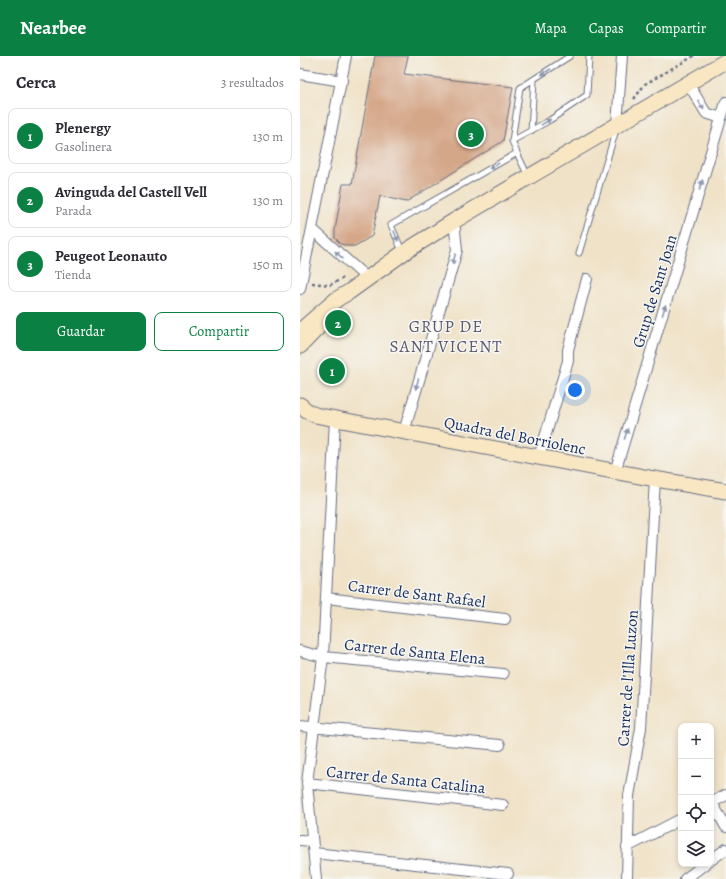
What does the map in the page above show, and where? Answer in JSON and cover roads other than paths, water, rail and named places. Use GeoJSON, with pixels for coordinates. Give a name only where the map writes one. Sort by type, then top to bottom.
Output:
{"type":"FeatureCollection","features":[{"type":"Feature","properties":{"kind":"main road"},"geometry":{"type":"LineString","coordinates":[[300,331],[336,298],[349,292],[403,253],[454,221],[726,61]]}},
{"type":"Feature","properties":{"kind":"main road"},"geometry":{"type":"LineString","coordinates":[[300,346],[331,315],[349,292]]}},
{"type":"Feature","properties":{"kind":"main road","name":"Quadra del Borriolenc"},"geometry":{"type":"LineString","coordinates":[[300,404],[307,411],[315,415],[615,472],[726,491]]}},
{"type":"Feature","properties":{"kind":"street"},"geometry":{"type":"LineString","coordinates":[[301,285],[346,56]]}},
{"type":"Feature","properties":{"kind":"street"},"geometry":{"type":"LineString","coordinates":[[617,125],[622,56]]}},
{"type":"Feature","properties":{"kind":"street"},"geometry":{"type":"LineString","coordinates":[[300,74],[342,81]]}},
{"type":"Feature","properties":{"kind":"street"},"geometry":{"type":"LineString","coordinates":[[688,83],[706,113],[721,118]]}},
{"type":"Feature","properties":{"kind":"street","name":"Grup de Sant Joan"},"geometry":{"type":"LineString","coordinates":[[615,472],[726,102]]}},
{"type":"Feature","properties":{"kind":"street"},"geometry":{"type":"LineString","coordinates":[[404,432],[456,250],[454,221]]}},
{"type":"Feature","properties":{"kind":"street"},"geometry":{"type":"LineString","coordinates":[[312,229],[352,267],[368,279]]}},
{"type":"Feature","properties":{"kind":"street"},"geometry":{"type":"LineString","coordinates":[[539,457],[568,361],[568,350],[587,279]]}},
{"type":"Feature","properties":{"kind":"street"},"geometry":{"type":"LineString","coordinates":[[316,879],[307,783],[323,657],[335,419]]}},
{"type":"Feature","properties":{"kind":"street","name":"Carrer de l'Illa Luzon"},"geometry":{"type":"LineString","coordinates":[[627,879],[629,796],[641,728],[655,479]]}},
{"type":"Feature","properties":{"kind":"street","name":"Carrer de Sant Rafael"},"geometry":{"type":"LineString","coordinates":[[326,598],[505,619]]}},
{"type":"Feature","properties":{"kind":"street","name":"Carrer de Santa Elena"},"geometry":{"type":"LineString","coordinates":[[300,651],[323,657],[503,674]]}},
{"type":"Feature","properties":{"kind":"street"},"geometry":{"type":"LineString","coordinates":[[300,726],[500,745]]}},
{"type":"Feature","properties":{"kind":"street","name":"Carrer de Santa Catalina"},"geometry":{"type":"LineString","coordinates":[[307,783],[503,805]]}},
{"type":"Feature","properties":{"kind":"street"},"geometry":{"type":"LineString","coordinates":[[714,801],[726,795]]}},
{"type":"Feature","properties":{"kind":"street"},"geometry":{"type":"LineString","coordinates":[[714,807],[726,828]]}},
{"type":"Feature","properties":{"kind":"street"},"geometry":{"type":"LineString","coordinates":[[627,847],[678,821]]}},
{"type":"Feature","properties":{"kind":"street"},"geometry":{"type":"LineString","coordinates":[[300,840],[312,841]]}},
{"type":"Feature","properties":{"kind":"street"},"geometry":{"type":"LineString","coordinates":[[714,858],[726,849]]}},
{"type":"Feature","properties":{"kind":"street"},"geometry":{"type":"LineString","coordinates":[[314,853],[508,874]]}},
{"type":"Feature","properties":{"kind":"street"},"geometry":{"type":"LineString","coordinates":[[685,879],[701,867]]}},
{"type":"Feature","properties":{"kind":"lane"},"geometry":{"type":"LineString","coordinates":[[529,177],[512,142],[520,88],[570,56]]}},
{"type":"Feature","properties":{"kind":"lane"},"geometry":{"type":"LineString","coordinates":[[512,142],[587,95],[589,56]]}},
{"type":"Feature","properties":{"kind":"lane"},"geometry":{"type":"LineString","coordinates":[[531,131],[534,80]]}},
{"type":"Feature","properties":{"kind":"lane"},"geometry":{"type":"LineString","coordinates":[[579,253],[617,125]]}},
{"type":"Feature","properties":{"kind":"lane"},"geometry":{"type":"LineString","coordinates":[[403,253],[392,225],[517,153]]}},
{"type":"Feature","properties":{"kind":"place","name":"Peugeot Leonauto"},"geometry":{"type":"Point","coordinates":[471,134]}},
{"type":"Feature","properties":{"kind":"place","name":"Avinguda del Castell Vell"},"geometry":{"type":"Point","coordinates":[338,323]}},
{"type":"Feature","properties":{"kind":"place","name":"Plenergy"},"geometry":{"type":"Point","coordinates":[332,371]}},
{"type":"Feature","properties":{"kind":"district","name":"GRUP DE SANT VICENT"},"geometry":{"type":"Point","coordinates":[446,336]}}]}
